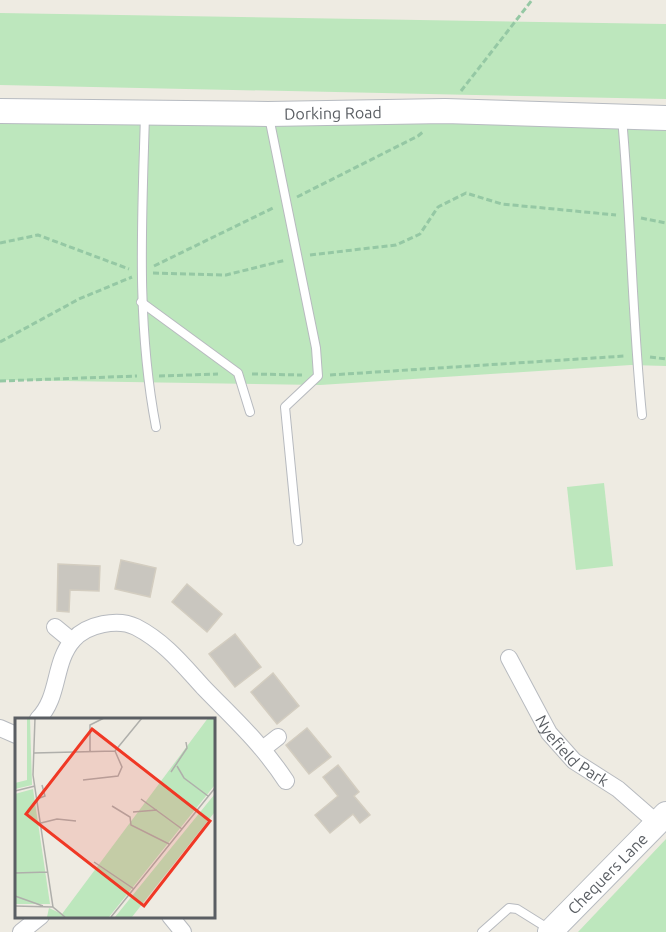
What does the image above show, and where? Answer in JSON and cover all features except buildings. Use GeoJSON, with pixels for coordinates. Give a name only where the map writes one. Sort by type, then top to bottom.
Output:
{"type":"FeatureCollection","features":[{"type":"Feature","properties":{"kind":"main road","name":"Dorking Road"},"geometry":{"type":"LineString","coordinates":[[0,111],[268,114],[445,111],[666,118]]}},
{"type":"Feature","properties":{"kind":"main road","name":"Chequers Lane"},"geometry":{"type":"LineString","coordinates":[[551,931],[662,818]]}},
{"type":"Feature","properties":{"kind":"street"},"geometry":{"type":"LineString","coordinates":[[39,718],[53,694],[59,666],[72,641],[85,631],[110,623],[134,626],[164,644],[264,748],[286,781]]}},
{"type":"Feature","properties":{"kind":"street"},"geometry":{"type":"LineString","coordinates":[[55,627],[72,641]]}},
{"type":"Feature","properties":{"kind":"street","name":"Nyefield Park"},"geometry":{"type":"LineString","coordinates":[[510,658],[549,733],[574,761],[662,818]]}},
{"type":"Feature","properties":{"kind":"street"},"geometry":{"type":"LineString","coordinates":[[0,728],[15,735]]}},
{"type":"Feature","properties":{"kind":"street"},"geometry":{"type":"LineString","coordinates":[[264,748],[278,737]]}},
{"type":"Feature","properties":{"kind":"street"},"geometry":{"type":"LineString","coordinates":[[21,932],[39,917]]}},
{"type":"Feature","properties":{"kind":"street"},"geometry":{"type":"LineString","coordinates":[[172,917],[183,932]]}},
{"type":"Feature","properties":{"kind":"lane"},"geometry":{"type":"LineString","coordinates":[[145,112],[141,302],[146,376],[156,427]]}},
{"type":"Feature","properties":{"kind":"lane"},"geometry":{"type":"LineString","coordinates":[[268,114],[316,348],[318,376],[285,407],[298,541]]}},
{"type":"Feature","properties":{"kind":"lane"},"geometry":{"type":"LineString","coordinates":[[622,118],[631,216],[636,356],[642,415]]}},
{"type":"Feature","properties":{"kind":"lane"},"geometry":{"type":"LineString","coordinates":[[141,302],[238,373],[250,412]]}},
{"type":"Feature","properties":{"kind":"lane"},"geometry":{"type":"LineString","coordinates":[[482,932],[509,908],[517,909],[551,931]]}},
{"type":"Feature","properties":{"kind":"path"},"geometry":{"type":"LineString","coordinates":[[0,342],[79,298],[140,273],[418,136],[445,111],[532,0]]}},
{"type":"Feature","properties":{"kind":"path"},"geometry":{"type":"LineString","coordinates":[[0,243],[38,235],[140,273],[226,275],[297,257],[396,245],[420,234],[438,207],[466,193],[502,204],[631,216],[666,224]]}},
{"type":"Feature","properties":{"kind":"path"},"geometry":{"type":"LineString","coordinates":[[0,381],[238,373],[318,376],[636,356],[666,359]]}},
{"type":"Feature","properties":{"kind":"green space"},"geometry":{"type":"Polygon","coordinates":[[[0,13],[666,24],[666,99],[0,85],[0,13]]]}},
{"type":"Feature","properties":{"kind":"green space"},"geometry":{"type":"Polygon","coordinates":[[[0,115],[666,124],[666,366],[631,365],[320,385],[0,380],[0,115]]]}},
{"type":"Feature","properties":{"kind":"green space"},"geometry":{"type":"Polygon","coordinates":[[[604,483],[613,566],[576,570],[567,487],[604,483]]]}},
{"type":"Feature","properties":{"kind":"green space"},"geometry":{"type":"Polygon","coordinates":[[[666,839],[666,932],[578,932],[666,839]]]}}]}
